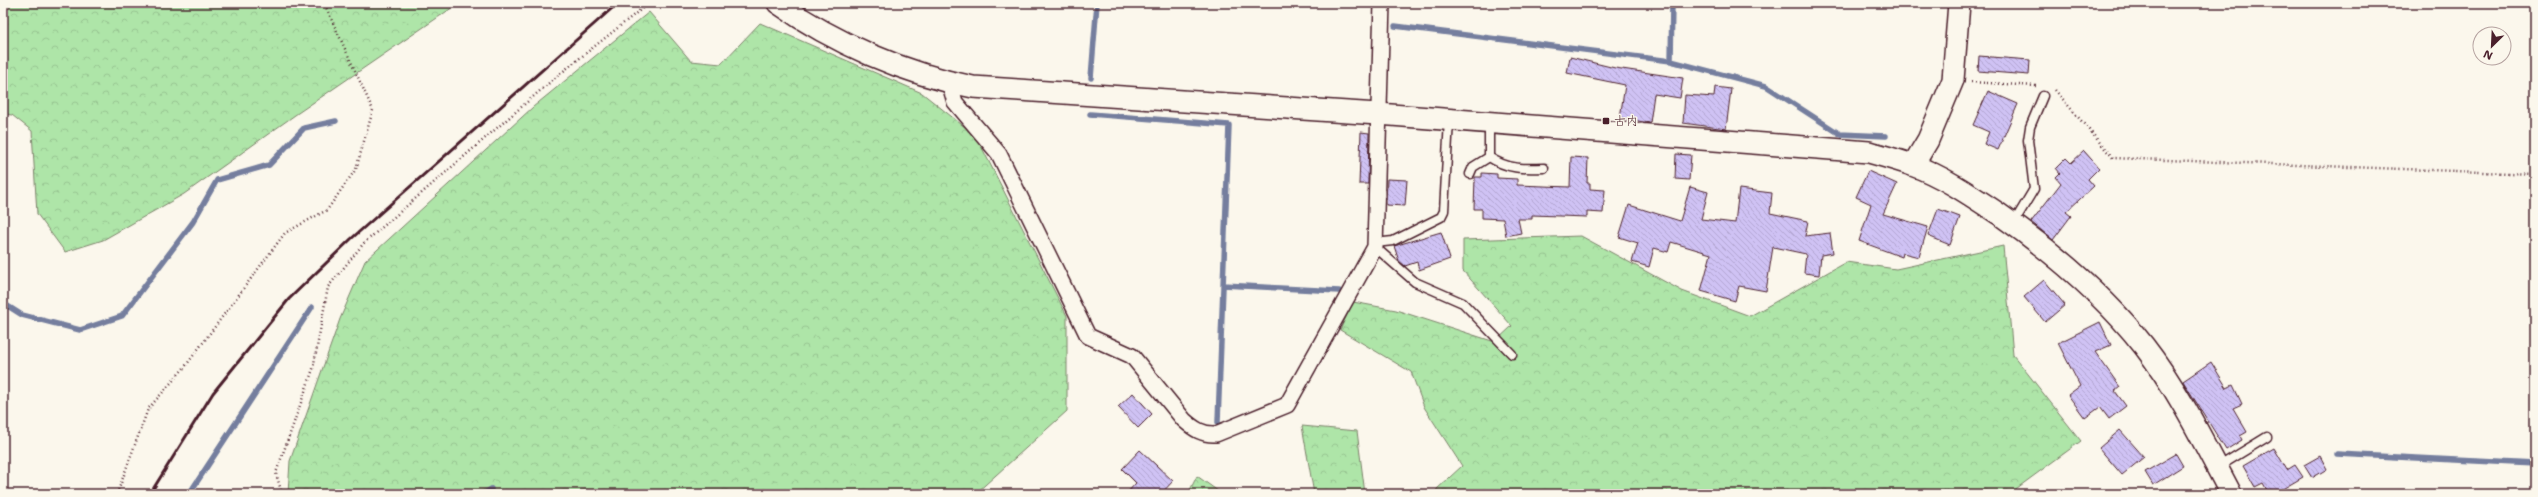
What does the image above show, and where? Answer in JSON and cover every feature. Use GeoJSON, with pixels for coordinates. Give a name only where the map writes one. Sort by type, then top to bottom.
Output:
{"type":"FeatureCollection","features":[{"type":"Feature","properties":{"kind":"street"},"geometry":{"type":"LineString","coordinates":[[778,3],[839,38],[885,60],[949,82],[973,87],[1449,119],[1869,152],[1913,165],[1969,194],[2013,224],[2058,257],[2116,312],[2144,347],[2184,406],[2231,494]]}},
{"type":"Feature","properties":{"kind":"street"},"geometry":{"type":"LineString","coordinates":[[949,82],[955,102],[999,154],[1088,336],[1132,356],[1184,420],[1193,428],[1207,435],[1216,434],[1287,405],[1375,245],[1382,3]]}},
{"type":"Feature","properties":{"kind":"street"},"geometry":{"type":"LineString","coordinates":[[1913,165],[1928,140],[1953,80],[1959,3]]}},
{"type":"Feature","properties":{"kind":"lane"},"geometry":{"type":"LineString","coordinates":[[2013,224],[2034,189],[2028,140],[2030,127],[2043,96]]}},
{"type":"Feature","properties":{"kind":"lane"},"geometry":{"type":"LineString","coordinates":[[1375,245],[1393,241],[1441,217],[1444,211],[1449,119]]}},
{"type":"Feature","properties":{"kind":"lane"},"geometry":{"type":"LineString","coordinates":[[1489,122],[1489,157]]}},
{"type":"Feature","properties":{"kind":"lane"},"geometry":{"type":"LineString","coordinates":[[1489,157],[1497,162],[1518,169],[1544,168]]}},
{"type":"Feature","properties":{"kind":"lane"},"geometry":{"type":"LineString","coordinates":[[1470,174],[1473,167],[1489,157]]}},
{"type":"Feature","properties":{"kind":"lane"},"geometry":{"type":"LineString","coordinates":[[1375,245],[1415,282],[1463,303],[1512,354]]}},
{"type":"Feature","properties":{"kind":"lane"},"geometry":{"type":"LineString","coordinates":[[2217,468],[2267,437]]}},
{"type":"Feature","properties":{"kind":"path"},"geometry":{"type":"LineString","coordinates":[[117,494],[148,409],[184,368],[285,233],[327,210],[356,169],[373,110],[324,3]]}},
{"type":"Feature","properties":{"kind":"path"},"geometry":{"type":"LineString","coordinates":[[282,494],[276,473],[313,369],[328,287],[364,243],[556,77],[648,3]]}},
{"type":"Feature","properties":{"kind":"path"},"geometry":{"type":"LineString","coordinates":[[2113,158],[2535,174]]}},
{"type":"Feature","properties":{"kind":"green space"},"geometry":{"type":"Polygon","coordinates":[[[3,3],[459,3],[295,115],[184,194],[103,240],[65,252],[37,214],[32,131],[12,115],[3,114],[3,3]]]}},
{"type":"Feature","properties":{"kind":"green space"},"geometry":{"type":"Polygon","coordinates":[[[649,12],[691,61],[721,64],[760,23],[922,93],[976,136],[1067,316],[1067,411],[975,494],[288,494],[290,461],[340,319],[365,261],[533,107],[649,12]]]}},
{"type":"Feature","properties":{"kind":"green space"},"geometry":{"type":"Polygon","coordinates":[[[1581,236],[1682,291],[1750,316],[1846,262],[1896,269],[2003,246],[2013,355],[2081,441],[2009,494],[1436,494],[1437,489],[1462,466],[1424,407],[1411,372],[1340,330],[1353,302],[1396,310],[1495,342],[1512,326],[1463,271],[1463,240],[1581,236]]]}},
{"type":"Feature","properties":{"kind":"green space"},"geometry":{"type":"Polygon","coordinates":[[[1302,426],[1357,431],[1365,494],[1314,494],[1302,426]]]}},
{"type":"Feature","properties":{"kind":"green space"},"geometry":{"type":"Polygon","coordinates":[[[1197,476],[1222,494],[1188,494],[1197,476]]]}},
{"type":"Feature","properties":{"kind":"building"},"geometry":{"type":"Polygon","coordinates":[[[1979,56],[2030,60],[2029,75],[1978,71],[1979,56]]]}},
{"type":"Feature","properties":{"kind":"building"},"geometry":{"type":"Polygon","coordinates":[[[1570,57],[1615,68],[1683,78],[1680,98],[1654,94],[1650,123],[1620,118],[1625,85],[1567,73],[1570,57]]]}},
{"type":"Feature","properties":{"kind":"building"},"geometry":{"type":"Polygon","coordinates":[[[1715,87],[1731,89],[1726,129],[1683,123],[1685,95],[1714,97],[1715,87]]]}},
{"type":"Feature","properties":{"kind":"building"},"geometry":{"type":"Polygon","coordinates":[[[1988,91],[2018,104],[1998,150],[1984,144],[1989,132],[1973,125],[1988,91]]]}},
{"type":"Feature","properties":{"kind":"building"},"geometry":{"type":"Polygon","coordinates":[[[1361,132],[1369,133],[1368,184],[1359,184],[1361,132]]]}},
{"type":"Feature","properties":{"kind":"building"},"geometry":{"type":"Polygon","coordinates":[[[2084,151],[2099,168],[2088,179],[2094,186],[2066,212],[2071,216],[2053,240],[2031,222],[2061,183],[2056,177],[2060,173],[2056,168],[2066,158],[2071,163],[2084,151]]]}},
{"type":"Feature","properties":{"kind":"building"},"geometry":{"type":"Polygon","coordinates":[[[1676,154],[1691,155],[1689,180],[1675,179],[1676,154]]]}},
{"type":"Feature","properties":{"kind":"building"},"geometry":{"type":"Polygon","coordinates":[[[1571,157],[1588,158],[1587,183],[1590,183],[1590,189],[1605,190],[1603,213],[1587,212],[1587,217],[1532,215],[1532,219],[1518,219],[1521,233],[1506,236],[1503,219],[1482,218],[1482,209],[1474,209],[1475,177],[1482,177],[1482,173],[1497,174],[1497,178],[1517,179],[1517,185],[1570,187],[1571,157]]]}},
{"type":"Feature","properties":{"kind":"building"},"geometry":{"type":"Polygon","coordinates":[[[1868,171],[1897,184],[1883,214],[1928,227],[1919,257],[1903,253],[1902,257],[1859,241],[1871,204],[1856,197],[1868,171]]]}},
{"type":"Feature","properties":{"kind":"building"},"geometry":{"type":"Polygon","coordinates":[[[1387,179],[1407,180],[1405,206],[1386,205],[1387,179]]]}},
{"type":"Feature","properties":{"kind":"building"},"geometry":{"type":"Polygon","coordinates":[[[1690,187],[1708,192],[1701,219],[1735,223],[1739,189],[1772,193],[1770,213],[1808,221],[1805,236],[1830,233],[1833,253],[1821,255],[1819,275],[1804,273],[1806,254],[1773,247],[1766,291],[1739,286],[1735,301],[1701,291],[1711,254],[1671,242],[1668,252],[1654,248],[1649,267],[1632,262],[1638,243],[1619,237],[1629,205],[1680,221],[1690,187]]]}},
{"type":"Feature","properties":{"kind":"building"},"geometry":{"type":"Polygon","coordinates":[[[1938,209],[1960,217],[1950,245],[1928,236],[1938,209]]]}},
{"type":"Feature","properties":{"kind":"building"},"geometry":{"type":"Polygon","coordinates":[[[1441,232],[1450,259],[1419,270],[1417,262],[1405,266],[1399,261],[1394,246],[1441,232]]]}},
{"type":"Feature","properties":{"kind":"building"},"geometry":{"type":"Polygon","coordinates":[[[2044,280],[2065,305],[2045,322],[2024,297],[2044,280]]]}},
{"type":"Feature","properties":{"kind":"building"},"geometry":{"type":"Polygon","coordinates":[[[2100,322],[2111,345],[2095,352],[2120,387],[2115,391],[2126,406],[2109,419],[2100,407],[2085,418],[2068,395],[2080,386],[2058,343],[2100,322]]]}},
{"type":"Feature","properties":{"kind":"building"},"geometry":{"type":"Polygon","coordinates":[[[2211,362],[2227,388],[2233,385],[2242,404],[2233,408],[2247,432],[2240,436],[2242,440],[2226,450],[2183,381],[2211,362]]]}},
{"type":"Feature","properties":{"kind":"building"},"geometry":{"type":"Polygon","coordinates":[[[1133,393],[1152,414],[1138,428],[1118,407],[1133,393]]]}},
{"type":"Feature","properties":{"kind":"building"},"geometry":{"type":"Polygon","coordinates":[[[2120,430],[2144,457],[2122,475],[2099,448],[2120,430]]]}},
{"type":"Feature","properties":{"kind":"building"},"geometry":{"type":"Polygon","coordinates":[[[2274,448],[2287,470],[2295,465],[2303,477],[2274,494],[2269,494],[2263,483],[2255,487],[2243,466],[2274,448]]]}},
{"type":"Feature","properties":{"kind":"building"},"geometry":{"type":"Polygon","coordinates":[[[1140,450],[1173,481],[1161,494],[1126,494],[1136,483],[1122,469],[1140,450]]]}},
{"type":"Feature","properties":{"kind":"building"},"geometry":{"type":"Polygon","coordinates":[[[2176,454],[2183,466],[2153,485],[2145,472],[2176,454]]]}},
{"type":"Feature","properties":{"kind":"building"},"geometry":{"type":"Polygon","coordinates":[[[2320,456],[2327,469],[2312,478],[2304,465],[2320,456]]]}},
{"type":"Feature","properties":{"kind":"waterway"},"geometry":{"type":"LineString","coordinates":[[1091,78],[1097,3]]}},
{"type":"Feature","properties":{"kind":"waterway"},"geometry":{"type":"LineString","coordinates":[[1671,61],[1672,3]]}},
{"type":"Feature","properties":{"kind":"waterway"},"geometry":{"type":"LineString","coordinates":[[1395,26],[1671,61],[1766,86],[1840,134],[1886,136]]}},
{"type":"Feature","properties":{"kind":"waterway"},"geometry":{"type":"LineString","coordinates":[[1090,114],[1229,125],[1218,422]]}},
{"type":"Feature","properties":{"kind":"waterway"},"geometry":{"type":"LineString","coordinates":[[3,303],[22,315],[80,330],[122,316],[193,222],[217,180],[269,165],[304,128],[336,121]]}},
{"type":"Feature","properties":{"kind":"waterway"},"geometry":{"type":"LineString","coordinates":[[1223,285],[1339,291]]}},
{"type":"Feature","properties":{"kind":"waterway"},"geometry":{"type":"LineString","coordinates":[[189,494],[312,307]]}},
{"type":"Feature","properties":{"kind":"waterway"},"geometry":{"type":"LineString","coordinates":[[2337,454],[2535,464]]}},
{"type":"Feature","properties":{"kind":"waterway"},"geometry":{"type":"LineString","coordinates":[[483,494],[491,489]]}},
{"type":"Feature","properties":{"kind":"railway"},"geometry":{"type":"LineString","coordinates":[[150,494],[213,393],[289,299],[351,239],[618,3]]}},
{"type":"Feature","properties":{"kind":"place","name":"古内"},"geometry":{"type":"Point","coordinates":[1606,121]}}]}
